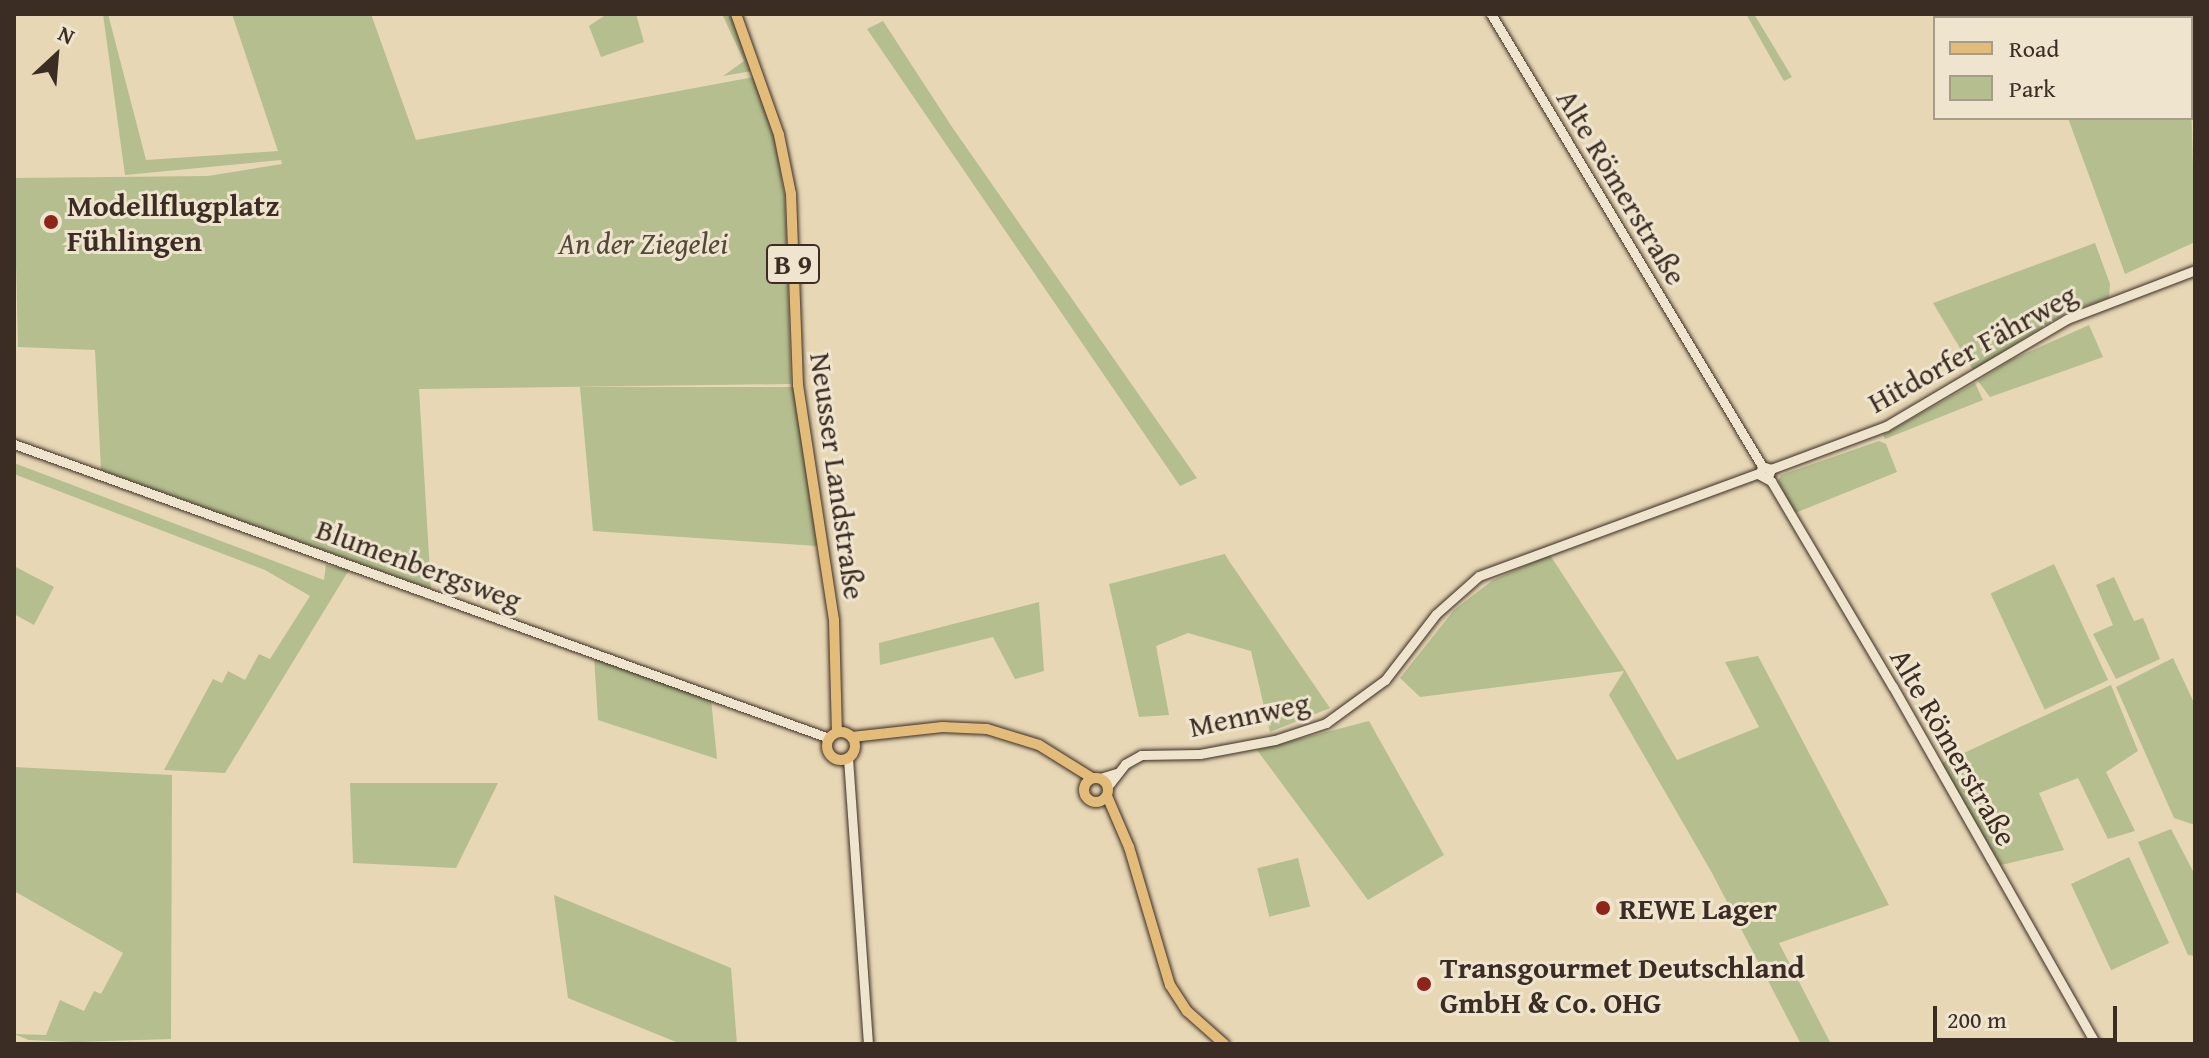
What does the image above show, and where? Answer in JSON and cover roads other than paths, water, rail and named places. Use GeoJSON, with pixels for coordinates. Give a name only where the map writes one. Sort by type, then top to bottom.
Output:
{"type":"FeatureCollection","features":[{"type":"Feature","properties":{"kind":"main road","name":"Neusser Landstraße"},"geometry":{"type":"LineString","coordinates":[[736,14],[779,135],[791,194],[798,385],[828,571],[841,738]]}},
{"type":"Feature","properties":{"kind":"main road"},"geometry":{"type":"LineString","coordinates":[[841,738],[942,727],[987,729],[1026,740],[1074,767],[1099,787],[1115,815],[1170,985],[1187,1011],[1224,1044]]}},
{"type":"Feature","properties":{"kind":"main road"},"geometry":{"type":"LineString","coordinates":[[841,738],[843,759]]}},
{"type":"Feature","properties":{"kind":"main road"},"geometry":{"type":"LineString","coordinates":[[841,738],[843,759]]}},
{"type":"Feature","properties":{"kind":"street","name":"Alte Römerstraße"},"geometry":{"type":"LineString","coordinates":[[1491,14],[1765,471],[2096,1044]]}},
{"type":"Feature","properties":{"kind":"street","name":"Hitdorfer Fährweg"},"geometry":{"type":"LineString","coordinates":[[1385,680],[1436,614],[1479,576],[1886,426],[2067,319],[2195,270]]}},
{"type":"Feature","properties":{"kind":"street","name":"Blumenbergsweg"},"geometry":{"type":"LineString","coordinates":[[14,444],[808,731],[841,738]]}},
{"type":"Feature","properties":{"kind":"street","name":"Mennweg"},"geometry":{"type":"LineString","coordinates":[[1099,787],[1141,755],[1200,754],[1311,729],[1346,712],[1385,680]]}},
{"type":"Feature","properties":{"kind":"street"},"geometry":{"type":"LineString","coordinates":[[843,759],[868,1044]]}},
{"type":"Feature","properties":{"kind":"place","name":"Modellflugplatz Fühlingen"},"geometry":{"type":"Point","coordinates":[51,222]}},
{"type":"Feature","properties":{"kind":"place","name":"REWE Lager"},"geometry":{"type":"Point","coordinates":[1603,908]}},
{"type":"Feature","properties":{"kind":"place","name":"Transgourmet Deutschland GmbH & Co. OHG"},"geometry":{"type":"Point","coordinates":[1424,984]}},
{"type":"Feature","properties":{"kind":"park label","name":"An der Ziegelei"},"geometry":{"type":"Point","coordinates":[643,243]}}]}
